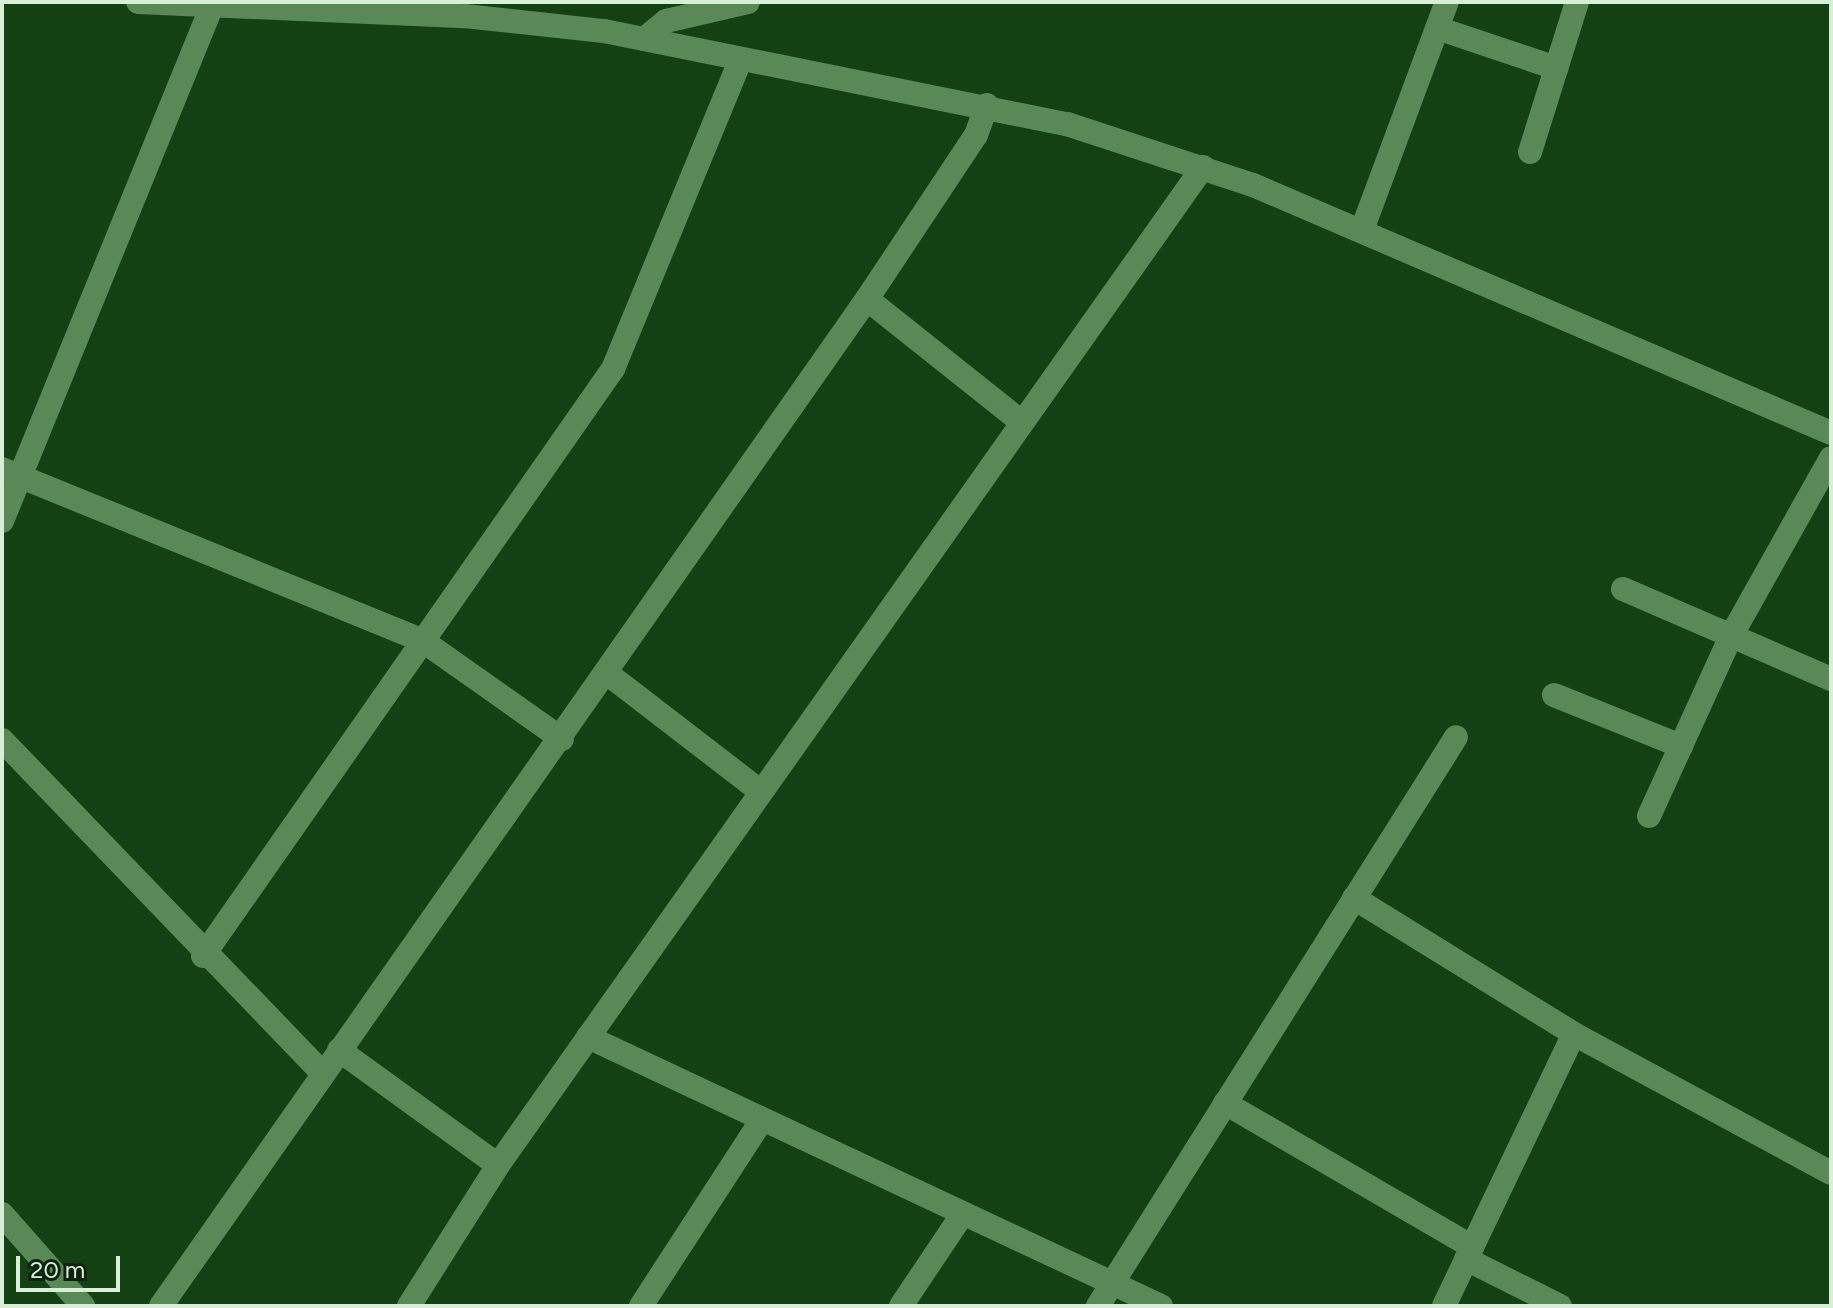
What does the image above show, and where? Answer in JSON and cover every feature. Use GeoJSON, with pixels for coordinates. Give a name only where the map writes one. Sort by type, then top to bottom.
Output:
{"type":"FeatureCollection","features":[{"type":"Feature","properties":{"kind":"street"},"geometry":{"type":"LineString","coordinates":[[138,2],[211,8],[466,9],[644,39],[740,61],[987,105],[1203,167],[1362,230],[1831,433]]}},
{"type":"Feature","properties":{"kind":"street"},"geometry":{"type":"LineString","coordinates":[[644,39],[666,21],[748,2]]}},
{"type":"Feature","properties":{"kind":"street"},"geometry":{"type":"LineString","coordinates":[[1362,230],[1447,2]]}},
{"type":"Feature","properties":{"kind":"street"},"geometry":{"type":"LineString","coordinates":[[1530,152],[1577,2]]}},
{"type":"Feature","properties":{"kind":"street"},"geometry":{"type":"LineString","coordinates":[[2,521],[11,472],[211,8]]}},
{"type":"Feature","properties":{"kind":"street"},"geometry":{"type":"LineString","coordinates":[[1437,28],[1556,68]]}},
{"type":"Feature","properties":{"kind":"street"},"geometry":{"type":"LineString","coordinates":[[203,956],[613,369],[740,61]]}},
{"type":"Feature","properties":{"kind":"street"},"geometry":{"type":"LineString","coordinates":[[161,1306],[339,1050],[608,674],[867,299],[976,135],[987,105]]}},
{"type":"Feature","properties":{"kind":"street"},"geometry":{"type":"LineString","coordinates":[[409,1306],[498,1165],[1019,420],[1203,167]]}},
{"type":"Feature","properties":{"kind":"street"},"geometry":{"type":"LineString","coordinates":[[867,299],[1019,420]]}},
{"type":"Feature","properties":{"kind":"street"},"geometry":{"type":"LineString","coordinates":[[1649,816],[1730,638],[1831,458]]}},
{"type":"Feature","properties":{"kind":"street"},"geometry":{"type":"LineString","coordinates":[[11,472],[423,641],[562,739]]}},
{"type":"Feature","properties":{"kind":"street"},"geometry":{"type":"LineString","coordinates":[[1623,589],[1730,638],[1831,679]]}},
{"type":"Feature","properties":{"kind":"street"},"geometry":{"type":"LineString","coordinates":[[608,674],[761,792]]}},
{"type":"Feature","properties":{"kind":"street"},"geometry":{"type":"LineString","coordinates":[[1554,695],[1681,746]]}},
{"type":"Feature","properties":{"kind":"street"},"geometry":{"type":"LineString","coordinates":[[1098,1306],[1456,737]]}},
{"type":"Feature","properties":{"kind":"street"},"geometry":{"type":"LineString","coordinates":[[2,740],[203,956],[323,1073]]}},
{"type":"Feature","properties":{"kind":"street"},"geometry":{"type":"LineString","coordinates":[[1354,898],[1574,1034],[1831,1173]]}},
{"type":"Feature","properties":{"kind":"street"},"geometry":{"type":"LineString","coordinates":[[1444,1306],[1574,1034]]}},
{"type":"Feature","properties":{"kind":"street"},"geometry":{"type":"LineString","coordinates":[[588,1037],[1161,1306]]}},
{"type":"Feature","properties":{"kind":"street"},"geometry":{"type":"LineString","coordinates":[[339,1050],[498,1165]]}},
{"type":"Feature","properties":{"kind":"street"},"geometry":{"type":"LineString","coordinates":[[1225,1103],[1560,1306]]}},
{"type":"Feature","properties":{"kind":"street"},"geometry":{"type":"LineString","coordinates":[[641,1306],[762,1120]]}},
{"type":"Feature","properties":{"kind":"street"},"geometry":{"type":"LineString","coordinates":[[2,1214],[83,1306]]}},
{"type":"Feature","properties":{"kind":"street"},"geometry":{"type":"LineString","coordinates":[[901,1306],[962,1215]]}}]}
